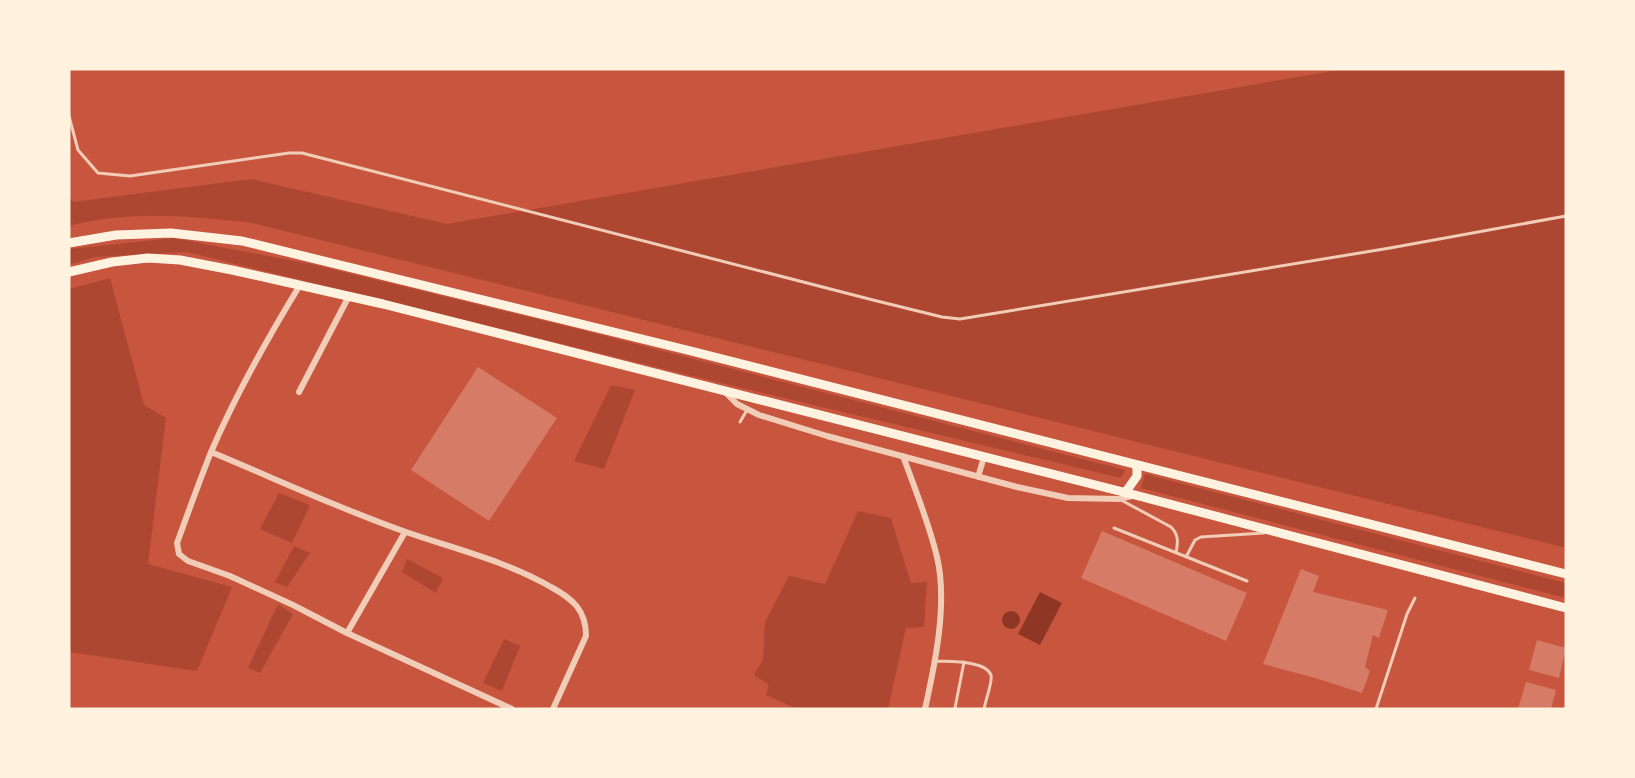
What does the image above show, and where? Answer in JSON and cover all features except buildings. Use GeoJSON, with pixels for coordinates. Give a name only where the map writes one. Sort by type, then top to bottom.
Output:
{"type":"FeatureCollection","features":[{"type":"Feature","properties":{"kind":"main road"},"geometry":{"type":"LineString","coordinates":[[69,243],[116,235],[171,233],[242,242],[679,348],[1566,574]]}},
{"type":"Feature","properties":{"kind":"main road"},"geometry":{"type":"LineString","coordinates":[[69,272],[112,262],[148,258],[201,264],[300,285],[984,457],[1126,496],[1277,532],[1566,608]]}},
{"type":"Feature","properties":{"kind":"main road"},"geometry":{"type":"LineString","coordinates":[[1126,496],[1137,476],[1137,466]]}},
{"type":"Feature","properties":{"kind":"street"},"geometry":{"type":"LineString","coordinates":[[300,285],[269,335],[211,452],[177,543],[179,554],[188,561],[230,576],[512,709]]}},
{"type":"Feature","properties":{"kind":"street"},"geometry":{"type":"LineString","coordinates":[[299,392],[349,296]]}},
{"type":"Feature","properties":{"kind":"street"},"geometry":{"type":"LineString","coordinates":[[723,391],[747,410],[827,436],[978,477],[1068,498],[1126,496]]}},
{"type":"Feature","properties":{"kind":"street"},"geometry":{"type":"LineString","coordinates":[[211,452],[405,532],[494,560],[552,588],[575,605],[583,613],[586,636],[553,709]]}},
{"type":"Feature","properties":{"kind":"street"},"geometry":{"type":"LineString","coordinates":[[903,456],[938,558],[941,587],[936,661],[925,709]]}},
{"type":"Feature","properties":{"kind":"street"},"geometry":{"type":"LineString","coordinates":[[978,477],[984,457]]}},
{"type":"Feature","properties":{"kind":"street"},"geometry":{"type":"LineString","coordinates":[[348,633],[405,532]]}},
{"type":"Feature","properties":{"kind":"lane"},"geometry":{"type":"LineString","coordinates":[[69,116],[78,150],[98,173],[130,176],[302,153],[873,300],[942,317],[960,319],[1390,248],[1566,216]]}},
{"type":"Feature","properties":{"kind":"lane"},"geometry":{"type":"LineString","coordinates":[[740,422],[747,410]]}},
{"type":"Feature","properties":{"kind":"lane"},"geometry":{"type":"LineString","coordinates":[[1126,496],[1176,532],[1178,538],[1176,553]]}},
{"type":"Feature","properties":{"kind":"lane"},"geometry":{"type":"LineString","coordinates":[[1114,528],[1247,581]]}},
{"type":"Feature","properties":{"kind":"lane"},"geometry":{"type":"LineString","coordinates":[[1186,557],[1195,540],[1202,537],[1277,532]]}},
{"type":"Feature","properties":{"kind":"lane"},"geometry":{"type":"LineString","coordinates":[[1376,709],[1407,614],[1415,598]]}},
{"type":"Feature","properties":{"kind":"lane"},"geometry":{"type":"LineString","coordinates":[[936,661],[964,662],[977,666],[991,675],[984,709]]}},
{"type":"Feature","properties":{"kind":"lane"},"geometry":{"type":"LineString","coordinates":[[955,708],[964,662]]}},
{"type":"Feature","properties":{"kind":"shaded area"},"geometry":{"type":"Polygon","coordinates":[[[1344,69],[1566,69],[1566,548],[252,223],[206,218],[137,216],[69,226],[69,197],[73,202],[251,179],[447,224],[1344,69]]]}},
{"type":"Feature","properties":{"kind":"shaded area"},"geometry":{"type":"Polygon","coordinates":[[[174,238],[315,265],[582,330],[1125,470],[1121,478],[187,252],[95,257],[69,265],[69,249],[174,238]]]}},
{"type":"Feature","properties":{"kind":"shaded area"},"geometry":{"type":"Polygon","coordinates":[[[110,278],[144,405],[166,418],[148,564],[232,587],[197,671],[69,652],[69,289],[110,278]]]}},
{"type":"Feature","properties":{"kind":"shaded area"},"geometry":{"type":"Polygon","coordinates":[[[611,385],[635,390],[604,469],[574,461],[611,385]]]}},
{"type":"Feature","properties":{"kind":"shaded area"},"geometry":{"type":"Polygon","coordinates":[[[1145,474],[1566,583],[1566,598],[1141,488],[1145,474]]]}},
{"type":"Feature","properties":{"kind":"shaded area"},"geometry":{"type":"Polygon","coordinates":[[[279,493],[310,505],[292,543],[260,529],[279,493]]]}},
{"type":"Feature","properties":{"kind":"shaded area"},"geometry":{"type":"Polygon","coordinates":[[[858,511],[891,518],[911,583],[927,582],[924,627],[906,628],[888,709],[797,709],[766,695],[769,685],[754,675],[763,659],[765,622],[789,576],[825,584],[858,511]]]}},
{"type":"Feature","properties":{"kind":"shaded area"},"geometry":{"type":"Polygon","coordinates":[[[294,546],[310,553],[287,587],[275,582],[294,546]]]}},
{"type":"Feature","properties":{"kind":"shaded area"},"geometry":{"type":"Polygon","coordinates":[[[407,559],[443,578],[436,593],[402,572],[407,559]]]}},
{"type":"Feature","properties":{"kind":"shaded area"},"geometry":{"type":"Polygon","coordinates":[[[1040,592],[1062,603],[1040,645],[1018,634],[1040,592]]]}},
{"type":"Feature","properties":{"kind":"shaded area"},"geometry":{"type":"Polygon","coordinates":[[[278,604],[293,614],[260,673],[248,668],[278,604]]]}},
{"type":"Feature","properties":{"kind":"shaded area"},"geometry":{"type":"Polygon","coordinates":[[[1011,611],[1017,614],[1020,620],[1017,626],[1011,629],[1005,626],[1002,620],[1005,614],[1011,611]]]}},
{"type":"Feature","properties":{"kind":"shaded area"},"geometry":{"type":"Polygon","coordinates":[[[504,639],[520,646],[502,691],[483,683],[504,639]]]}}]}
